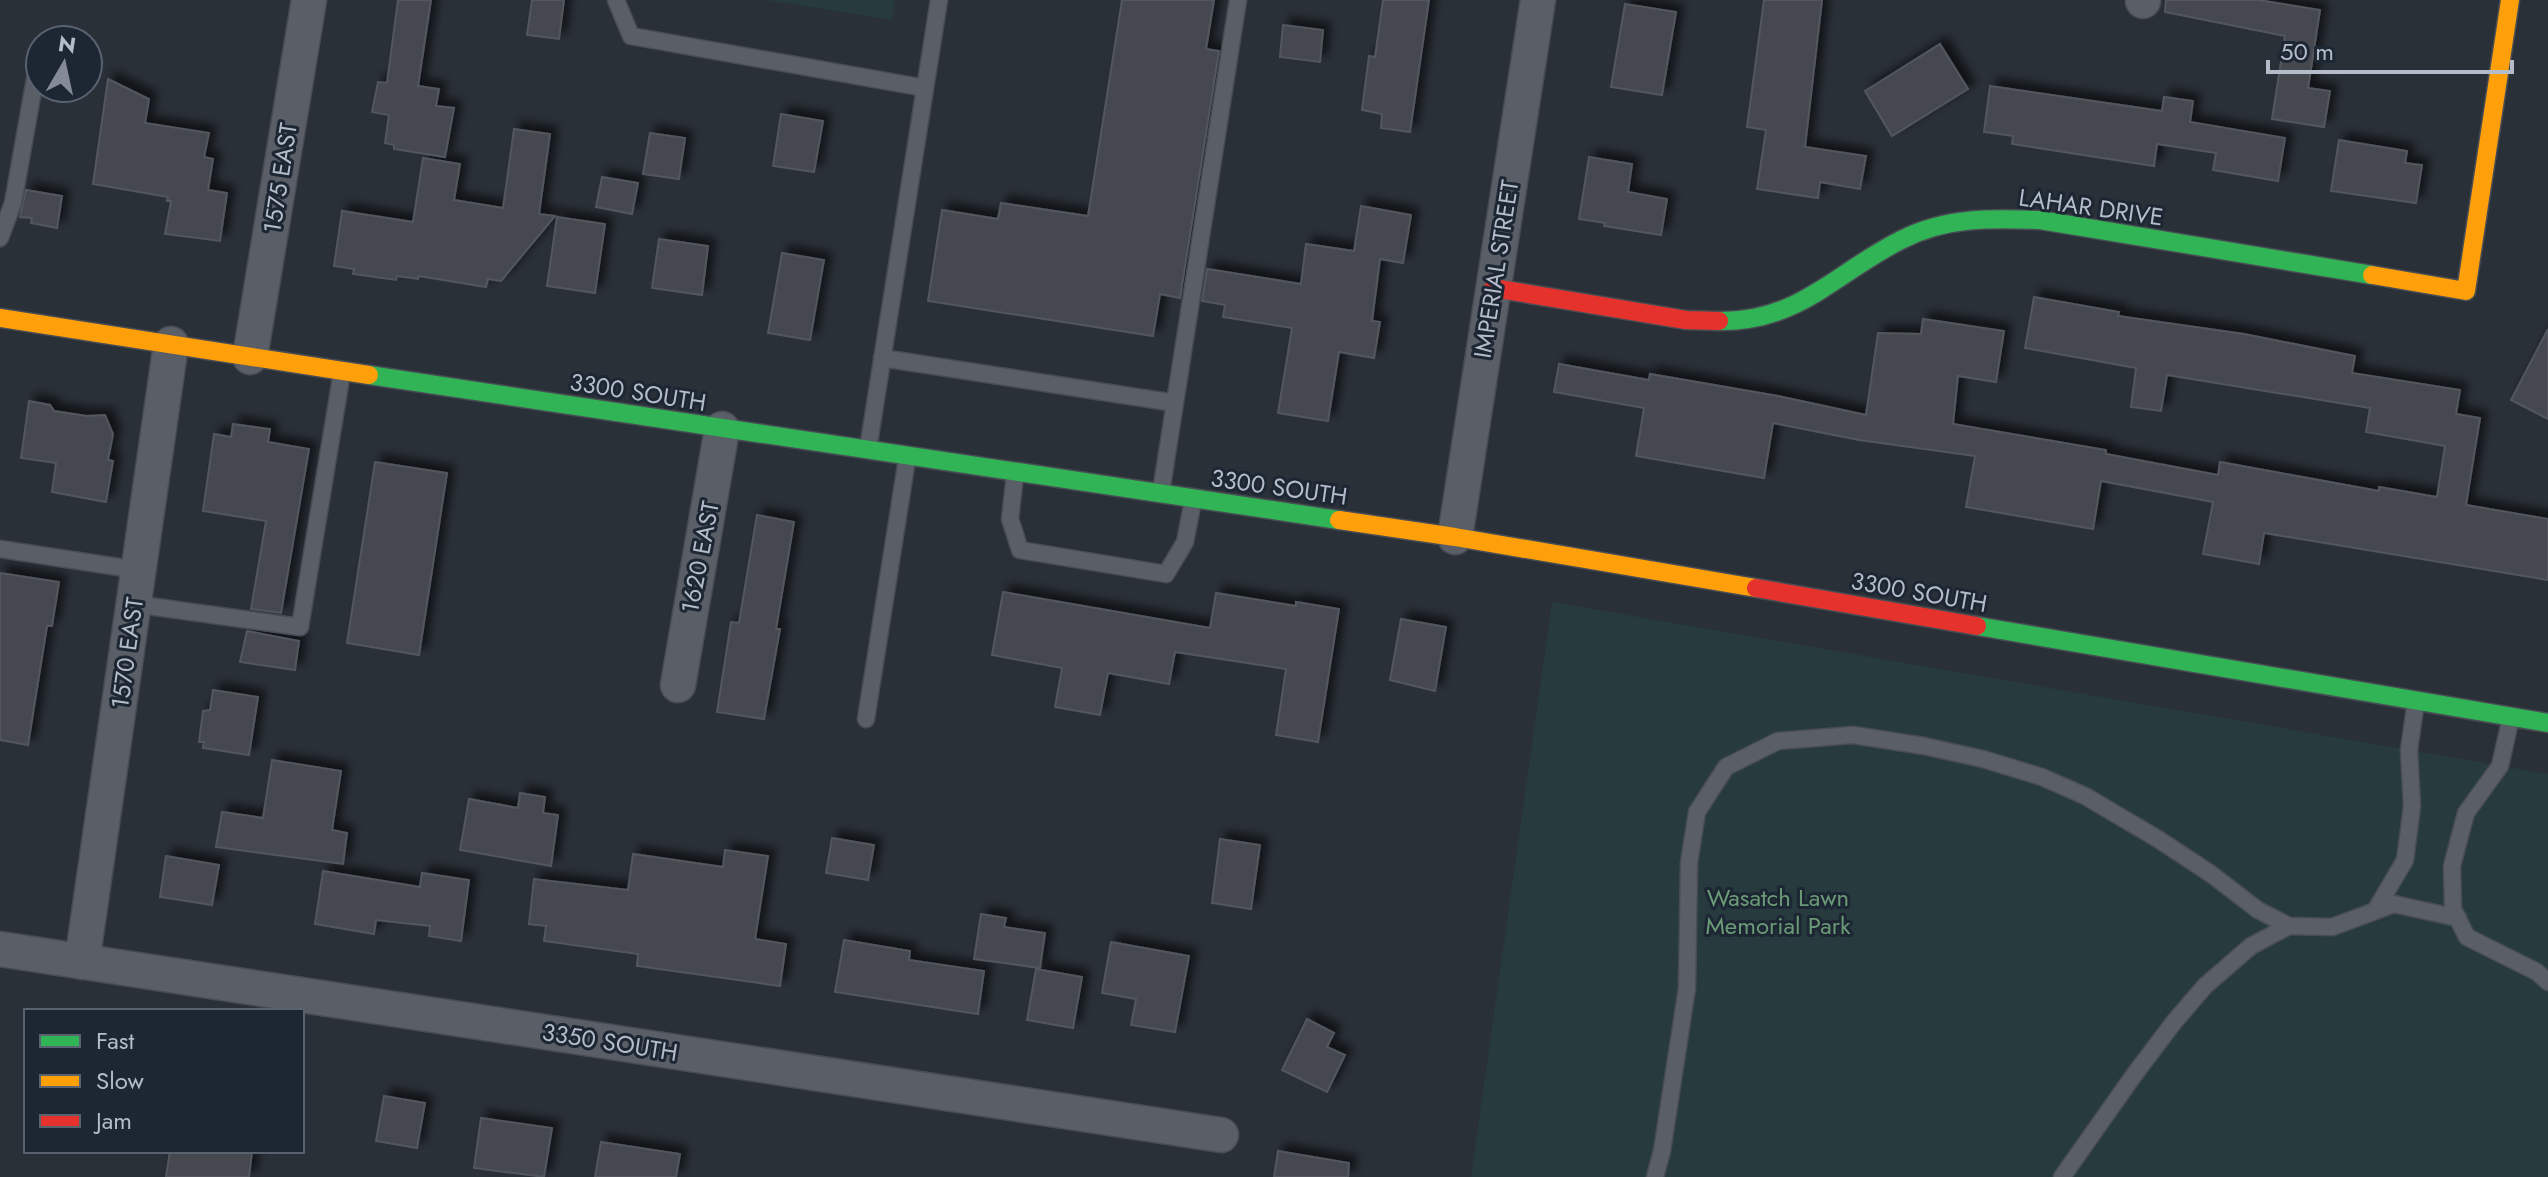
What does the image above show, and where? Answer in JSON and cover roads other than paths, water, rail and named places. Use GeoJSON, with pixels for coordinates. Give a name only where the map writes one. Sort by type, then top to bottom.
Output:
{"type":"FeatureCollection","features":[{"type":"Feature","properties":{"kind":"main road","name":"LAHAR DRIVE"},"geometry":{"type":"LineString","coordinates":[[1493,288],[1686,320],[1747,321],[1794,307],[1902,239],[1947,223],[1990,218],[2040,220],[2466,291],[2510,0]]}},
{"type":"Feature","properties":{"kind":"main road","name":"3300 SOUTH"},"geometry":{"type":"LineString","coordinates":[[0,318],[907,457],[1455,537],[2548,723]]}},
{"type":"Feature","properties":{"kind":"street","name":"1575 EAST"},"geometry":{"type":"LineString","coordinates":[[250,357],[309,0]]}},
{"type":"Feature","properties":{"kind":"street","name":"IMPERIAL STREET"},"geometry":{"type":"LineString","coordinates":[[1455,537],[1538,0]]}},
{"type":"Feature","properties":{"kind":"street","name":"1570 EAST"},"geometry":{"type":"LineString","coordinates":[[82,962],[171,344]]}},
{"type":"Feature","properties":{"kind":"street","name":"1620 EAST"},"geometry":{"type":"LineString","coordinates":[[678,685],[722,429]]}},
{"type":"Feature","properties":{"kind":"street","name":"3350 SOUTH"},"geometry":{"type":"LineString","coordinates":[[0,949],[1221,1135]]}},
{"type":"Feature","properties":{"kind":"lane"},"geometry":{"type":"LineString","coordinates":[[616,0],[631,36],[925,88]]}},
{"type":"Feature","properties":{"kind":"lane"},"geometry":{"type":"LineString","coordinates":[[868,451],[939,0]]}},
{"type":"Feature","properties":{"kind":"lane"},"geometry":{"type":"LineString","coordinates":[[1161,494],[1238,0]]}},
{"type":"Feature","properties":{"kind":"lane"},"geometry":{"type":"LineString","coordinates":[[0,238],[13,203],[31,104]]}},
{"type":"Feature","properties":{"kind":"lane"},"geometry":{"type":"LineString","coordinates":[[882,358],[1175,403]]}},
{"type":"Feature","properties":{"kind":"lane"},"geometry":{"type":"LineString","coordinates":[[134,604],[300,627],[342,371]]}},
{"type":"Feature","properties":{"kind":"lane"},"geometry":{"type":"LineString","coordinates":[[866,719],[907,457]]}},
{"type":"Feature","properties":{"kind":"lane"},"geometry":{"type":"LineString","coordinates":[[1016,473],[1010,519],[1020,550],[1166,574],[1185,542],[1193,499]]}},
{"type":"Feature","properties":{"kind":"lane"},"geometry":{"type":"LineString","coordinates":[[0,549],[138,570]]}},
{"type":"Feature","properties":{"kind":"lane"},"geometry":{"type":"LineString","coordinates":[[2375,911],[2405,860],[2412,807],[2409,750],[2416,700]]}},
{"type":"Feature","properties":{"kind":"lane"},"geometry":{"type":"LineString","coordinates":[[2511,716],[2500,766],[2466,813],[2452,866],[2453,909],[2467,937],[2537,972],[2548,982]]}},
{"type":"Feature","properties":{"kind":"lane"},"geometry":{"type":"LineString","coordinates":[[1655,1177],[1662,1151],[1687,988],[1689,863],[1697,812],[1726,767],[1778,741],[1853,735],[1983,759],[2042,777],[2085,796],[2158,839],[2258,910],[2289,926],[2332,927],[2394,904],[2458,918]]}},
{"type":"Feature","properties":{"kind":"lane"},"geometry":{"type":"LineString","coordinates":[[2062,1177],[2134,1075],[2205,986],[2251,946],[2289,926]]}},
{"type":"Feature","properties":{"kind":"park label","name":"Wasatch Lawn Memorial Park"},"geometry":{"type":"Point","coordinates":[1778,911]}}]}
